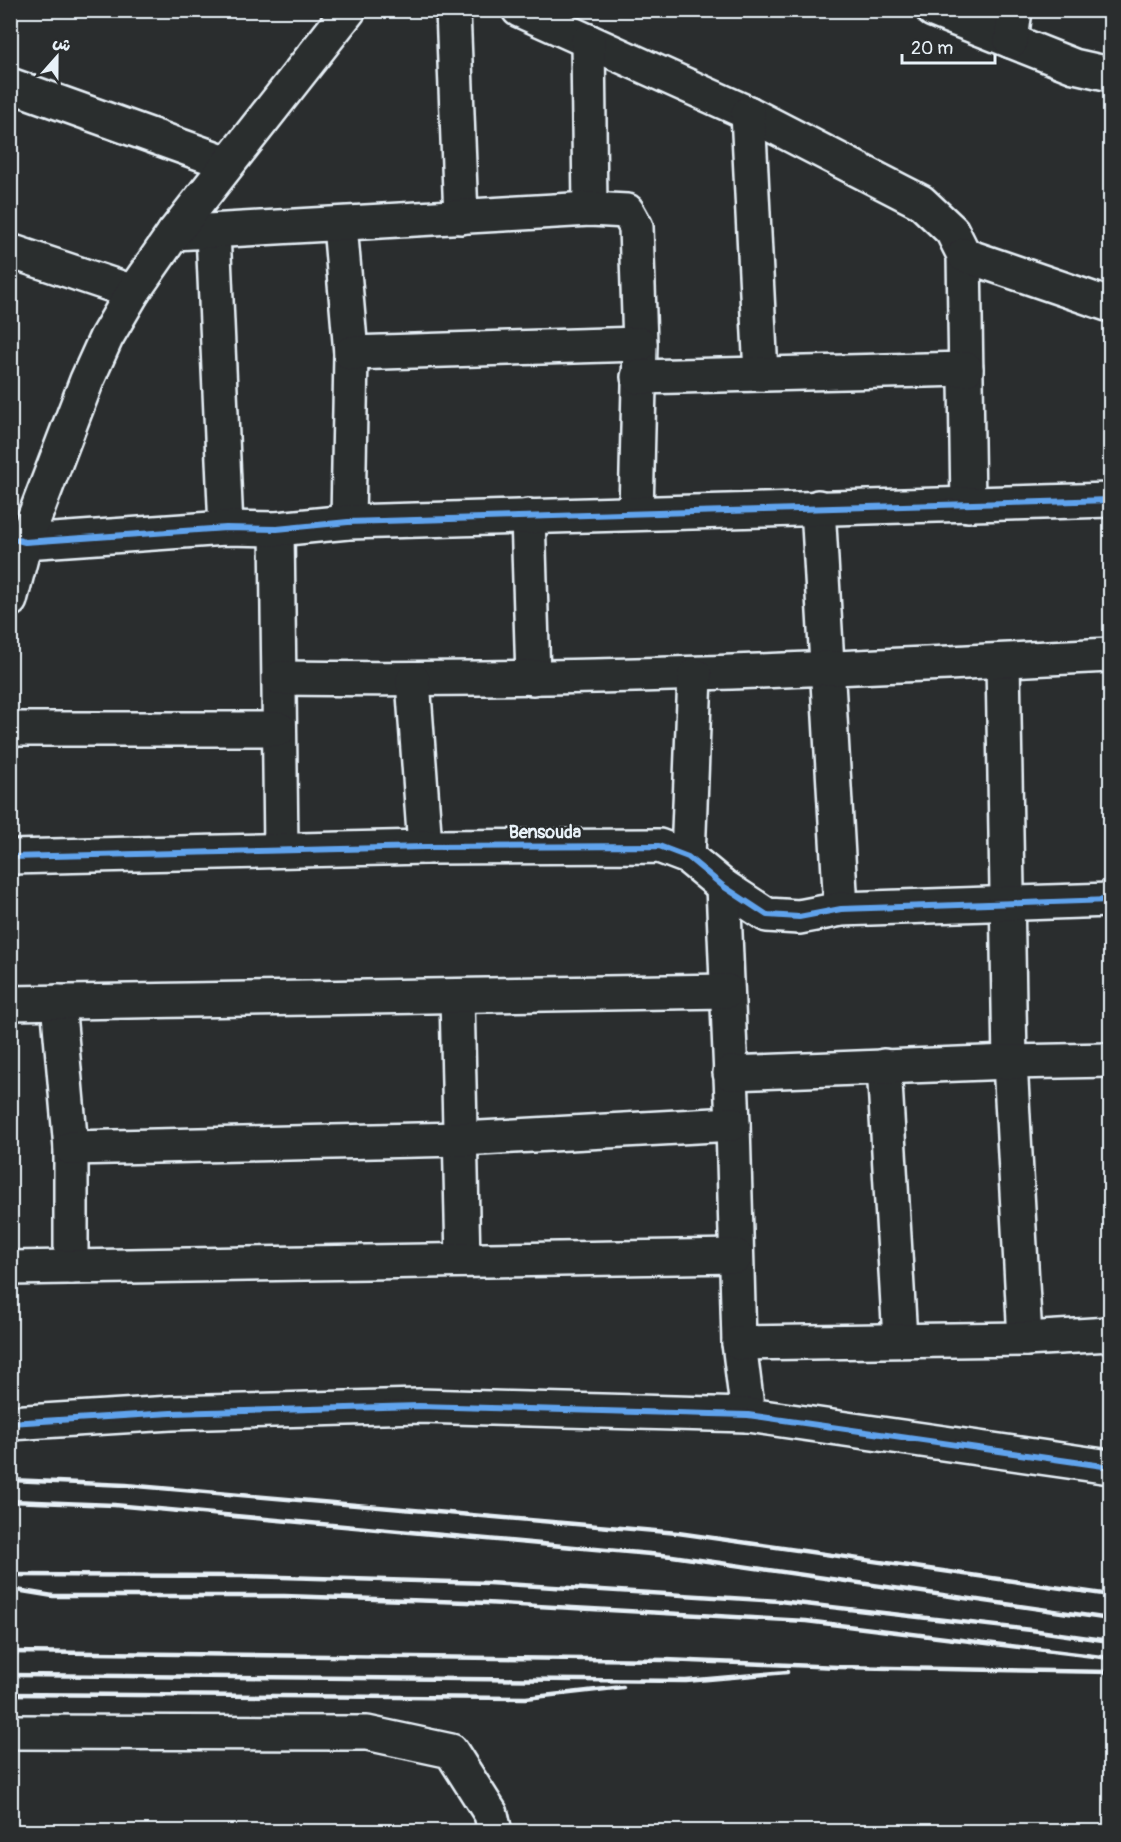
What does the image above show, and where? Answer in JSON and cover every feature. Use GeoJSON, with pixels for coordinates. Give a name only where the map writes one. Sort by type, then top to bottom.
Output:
{"type":"FeatureCollection","features":[{"type":"Feature","properties":{"kind":"street"},"geometry":{"type":"LineString","coordinates":[[10,600],[18,540],[106,338],[133,292],[174,233],[349,10]]}},
{"type":"Feature","properties":{"kind":"street"},"geometry":{"type":"LineString","coordinates":[[453,10],[461,217]]}},
{"type":"Feature","properties":{"kind":"street"},"geometry":{"type":"LineString","coordinates":[[519,10],[748,113],[921,202],[952,231],[964,255],[968,505]]}},
{"type":"Feature","properties":{"kind":"street"},"geometry":{"type":"LineString","coordinates":[[933,10],[1013,26],[1074,66],[1110,74]]}},
{"type":"Feature","properties":{"kind":"street"},"geometry":{"type":"LineString","coordinates":[[588,41],[590,208]]}},
{"type":"Feature","properties":{"kind":"street"},"geometry":{"type":"LineString","coordinates":[[10,85],[228,163]]}},
{"type":"Feature","properties":{"kind":"street"},"geometry":{"type":"LineString","coordinates":[[748,113],[760,374]]}},
{"type":"Feature","properties":{"kind":"street"},"geometry":{"type":"LineString","coordinates":[[174,233],[340,225],[590,208],[627,211],[636,227],[640,344],[636,513]]}},
{"type":"Feature","properties":{"kind":"street"},"geometry":{"type":"LineString","coordinates":[[340,225],[351,353],[348,522]]}},
{"type":"Feature","properties":{"kind":"street"},"geometry":{"type":"LineString","coordinates":[[213,232],[226,528]]}},
{"type":"Feature","properties":{"kind":"street"},"geometry":{"type":"LineString","coordinates":[[10,251],[133,292]]}},
{"type":"Feature","properties":{"kind":"street"},"geometry":{"type":"LineString","coordinates":[[964,255],[1110,305]]}},
{"type":"Feature","properties":{"kind":"street"},"geometry":{"type":"LineString","coordinates":[[351,353],[640,344]]}},
{"type":"Feature","properties":{"kind":"street"},"geometry":{"type":"LineString","coordinates":[[638,377],[966,369]]}},
{"type":"Feature","properties":{"kind":"street"},"geometry":{"type":"LineString","coordinates":[[18,540],[226,528],[277,529],[348,522],[1110,500]]}},
{"type":"Feature","properties":{"kind":"street"},"geometry":{"type":"LineString","coordinates":[[818,507],[841,909]]}},
{"type":"Feature","properties":{"kind":"street"},"geometry":{"type":"LineString","coordinates":[[528,516],[533,678]]}},
{"type":"Feature","properties":{"kind":"street"},"geometry":{"type":"LineString","coordinates":[[277,529],[281,849]]}},
{"type":"Feature","properties":{"kind":"street"},"geometry":{"type":"LineString","coordinates":[[280,678],[413,680],[695,675],[1110,656]]}},
{"type":"Feature","properties":{"kind":"street"},"geometry":{"type":"LineString","coordinates":[[1003,661],[1010,1062],[1025,1339]]}},
{"type":"Feature","properties":{"kind":"street"},"geometry":{"type":"LineString","coordinates":[[688,857],[695,675]]}},
{"type":"Feature","properties":{"kind":"street"},"geometry":{"type":"LineString","coordinates":[[413,680],[425,847]]}},
{"type":"Feature","properties":{"kind":"street"},"geometry":{"type":"LineString","coordinates":[[10,729],[279,729]]}},
{"type":"Feature","properties":{"kind":"street"},"geometry":{"type":"LineString","coordinates":[[10,857],[281,849],[659,846],[688,857],[723,886],[767,915],[799,917],[841,909],[1110,900]]}},
{"type":"Feature","properties":{"kind":"street"},"geometry":{"type":"LineString","coordinates":[[723,886],[739,1343],[748,1415]]}},
{"type":"Feature","properties":{"kind":"street"},"geometry":{"type":"LineString","coordinates":[[10,1003],[727,992]]}},
{"type":"Feature","properties":{"kind":"street"},"geometry":{"type":"LineString","coordinates":[[457,996],[463,1260]]}},
{"type":"Feature","properties":{"kind":"street"},"geometry":{"type":"LineString","coordinates":[[58,1002],[71,1148],[71,1267]]}},
{"type":"Feature","properties":{"kind":"street"},"geometry":{"type":"LineString","coordinates":[[730,1073],[1110,1060]]}},
{"type":"Feature","properties":{"kind":"street"},"geometry":{"type":"LineString","coordinates":[[884,1066],[900,1339]]}},
{"type":"Feature","properties":{"kind":"street"},"geometry":{"type":"LineString","coordinates":[[71,1148],[461,1139],[733,1124]]}},
{"type":"Feature","properties":{"kind":"street"},"geometry":{"type":"LineString","coordinates":[[10,1268],[736,1256]]}},
{"type":"Feature","properties":{"kind":"street"},"geometry":{"type":"LineString","coordinates":[[739,1343],[1025,1339],[1110,1334]]}},
{"type":"Feature","properties":{"kind":"street"},"geometry":{"type":"LineString","coordinates":[[10,1423],[171,1413],[419,1406],[748,1415],[1110,1467]]}},
{"type":"Feature","properties":{"kind":"street"},"geometry":{"type":"LineString","coordinates":[[10,1732],[367,1733],[451,1751],[491,1814],[495,1832]]}},
{"type":"Feature","properties":{"kind":"railway"},"geometry":{"type":"LineString","coordinates":[[10,1480],[126,1485],[678,1533],[1110,1595]]}},
{"type":"Feature","properties":{"kind":"railway"},"geometry":{"type":"LineString","coordinates":[[10,1501],[114,1505],[672,1556],[1110,1619]]}},
{"type":"Feature","properties":{"kind":"railway"},"geometry":{"type":"LineString","coordinates":[[10,1575],[243,1576],[488,1583],[779,1601],[1110,1641]]}},
{"type":"Feature","properties":{"kind":"railway"},"geometry":{"type":"LineString","coordinates":[[10,1589],[53,1596],[284,1596],[467,1602],[806,1621],[1110,1658]]}},
{"type":"Feature","properties":{"kind":"railway"},"geometry":{"type":"LineString","coordinates":[[10,1652],[666,1660],[838,1667],[1110,1672]]}},
{"type":"Feature","properties":{"kind":"railway"},"geometry":{"type":"LineString","coordinates":[[10,1675],[686,1681],[787,1672]]}},
{"type":"Feature","properties":{"kind":"railway"},"geometry":{"type":"LineString","coordinates":[[10,1694],[526,1698],[623,1687]]}},
{"type":"Feature","properties":{"kind":"cycle path"},"geometry":{"type":"LineString","coordinates":[[10,538],[25,542],[226,528],[277,529],[348,522],[1110,500]]}},
{"type":"Feature","properties":{"kind":"cycle path"},"geometry":{"type":"LineString","coordinates":[[10,857],[425,847],[659,846],[688,857],[723,886],[767,915],[799,917],[841,909],[1110,900]]}},
{"type":"Feature","properties":{"kind":"cycle path"},"geometry":{"type":"LineString","coordinates":[[10,1423],[171,1413],[419,1406],[748,1415],[1110,1467]]}},
{"type":"Feature","properties":{"kind":"district","name":"Bensouda"},"geometry":{"type":"Point","coordinates":[545,832]}}]}
